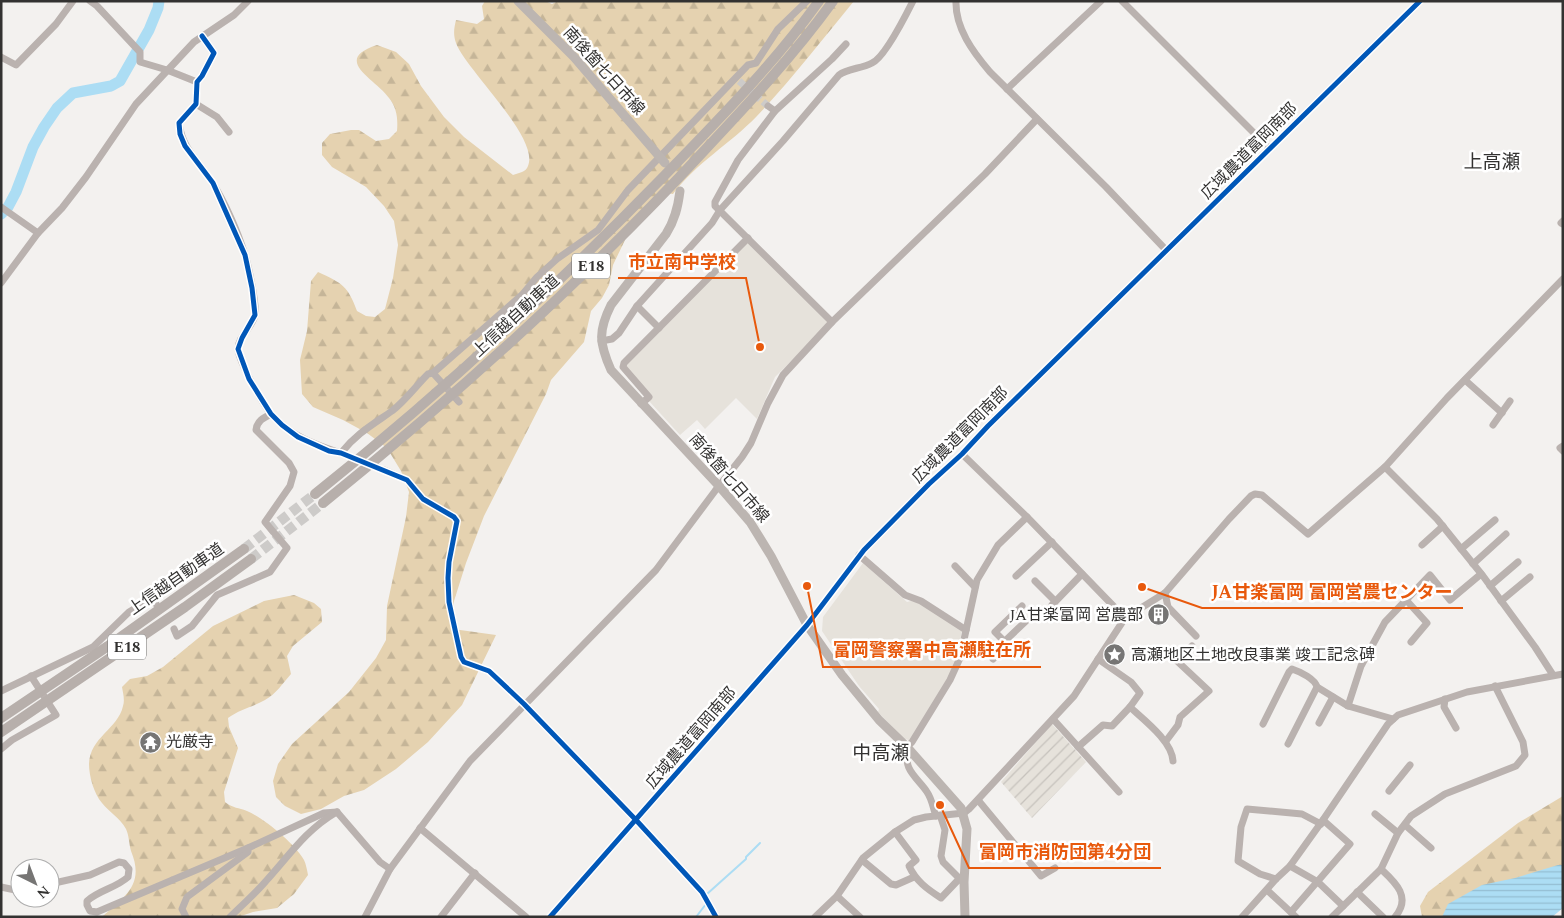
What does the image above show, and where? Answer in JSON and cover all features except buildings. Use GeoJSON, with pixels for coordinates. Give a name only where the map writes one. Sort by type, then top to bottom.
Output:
{"type":"FeatureCollection","features":[{"type":"Feature","properties":{"kind":"highway","name":"上信越自動車道"},"geometry":{"type":"LineString","coordinates":[[315,494],[411,416],[618,223],[763,70],[819,1]]}},
{"type":"Feature","properties":{"kind":"highway","name":"上信越自動車道"},"geometry":{"type":"LineString","coordinates":[[323,503],[470,380],[636,222],[757,93],[797,47],[833,1]]}},
{"type":"Feature","properties":{"kind":"highway","name":"上信越自動車道"},"geometry":{"type":"LineString","coordinates":[[1,718],[116,641],[244,549]]}},
{"type":"Feature","properties":{"kind":"highway","name":"上信越自動車道"},"geometry":{"type":"LineString","coordinates":[[1,732],[132,644],[251,559]]}},
{"type":"Feature","properties":{"kind":"main road","name":"南後箇七日市線"},"geometry":{"type":"LineString","coordinates":[[518,1],[574,57],[662,159]]}},
{"type":"Feature","properties":{"kind":"main road"},"geometry":{"type":"LineString","coordinates":[[600,341],[601,328],[611,305],[658,247],[673,223],[680,190]]}},
{"type":"Feature","properties":{"kind":"main road","name":"南後箇七日市線"},"geometry":{"type":"LineString","coordinates":[[600,341],[611,370],[750,522],[808,625],[851,686],[879,720],[908,749],[964,813]]}},
{"type":"Feature","properties":{"kind":"main road"},"geometry":{"type":"LineString","coordinates":[[964,813],[967,840],[962,880],[965,917]]}},
{"type":"Feature","properties":{"kind":"street"},"geometry":{"type":"LineString","coordinates":[[1,57],[16,65],[56,24],[73,1]]}},
{"type":"Feature","properties":{"kind":"street"},"geometry":{"type":"LineString","coordinates":[[90,1],[100,3],[140,52],[140,62],[196,82]]}},
{"type":"Feature","properties":{"kind":"street"},"geometry":{"type":"LineString","coordinates":[[1,283],[38,232],[62,208],[86,177],[128,114],[166,70],[202,36],[234,14],[248,1]]}},
{"type":"Feature","properties":{"kind":"street"},"geometry":{"type":"LineString","coordinates":[[341,454],[351,441],[369,425],[393,410],[428,374],[435,374],[522,295],[537,277],[557,259],[598,230],[628,190],[662,159],[738,79],[748,65],[756,63],[778,30],[807,1]]}},
{"type":"Feature","properties":{"kind":"street"},"geometry":{"type":"LineString","coordinates":[[600,341],[612,339],[619,333],[637,306],[712,223],[720,210],[783,141],[839,75],[844,71],[874,63],[881,56],[913,1]]}},
{"type":"Feature","properties":{"kind":"street"},"geometry":{"type":"LineString","coordinates":[[956,1],[956,15],[975,55],[1166,250]]}},
{"type":"Feature","properties":{"kind":"street"},"geometry":{"type":"LineString","coordinates":[[1007,89],[1101,1]]}},
{"type":"Feature","properties":{"kind":"street"},"geometry":{"type":"LineString","coordinates":[[1122,1],[1269,148]]}},
{"type":"Feature","properties":{"kind":"street","name":"広域農道富岡南部"},"geometry":{"type":"LineString","coordinates":[[550,917],[808,625],[860,555],[883,529],[962,454],[1269,148],[1420,1]]}},
{"type":"Feature","properties":{"kind":"street"},"geometry":{"type":"LineString","coordinates":[[202,36],[214,53],[202,76],[196,82],[196,104],[179,123],[180,134],[186,146],[213,183],[245,255],[255,315],[238,349],[249,379],[271,414],[298,437],[329,451],[349,456]]}},
{"type":"Feature","properties":{"kind":"street"},"geometry":{"type":"LineString","coordinates":[[832,322],[716,206],[716,202],[738,160],[775,111],[846,44]]}},
{"type":"Feature","properties":{"kind":"street"},"geometry":{"type":"LineString","coordinates":[[196,104],[217,117],[229,132]]}},
{"type":"Feature","properties":{"kind":"street"},"geometry":{"type":"LineString","coordinates":[[768,106],[775,111]]}},
{"type":"Feature","properties":{"kind":"street"},"geometry":{"type":"LineString","coordinates":[[365,917],[390,869],[470,761],[656,570],[742,457],[751,443],[768,403],[783,375],[832,322],[985,174],[1037,119]]}},
{"type":"Feature","properties":{"kind":"street"},"geometry":{"type":"LineString","coordinates":[[1,207],[38,232]]}},
{"type":"Feature","properties":{"kind":"street"},"geometry":{"type":"LineString","coordinates":[[641,404],[649,397],[622,367],[624,363],[748,238]]}},
{"type":"Feature","properties":{"kind":"street"},"geometry":{"type":"LineString","coordinates":[[815,917],[836,896],[862,860],[895,832],[914,820],[964,813],[978,800],[1074,696],[1125,618],[1165,593],[1229,519],[1255,494],[1262,495],[1308,534],[1385,468],[1465,380],[1563,279]]}},
{"type":"Feature","properties":{"kind":"street"},"geometry":{"type":"LineString","coordinates":[[1557,285],[1563,291]]}},
{"type":"Feature","properties":{"kind":"street"},"geometry":{"type":"LineString","coordinates":[[637,306],[659,328]]}},
{"type":"Feature","properties":{"kind":"street"},"geometry":{"type":"LineString","coordinates":[[435,374],[459,402]]}},
{"type":"Feature","properties":{"kind":"street"},"geometry":{"type":"LineString","coordinates":[[1465,380],[1502,413]]}},
{"type":"Feature","properties":{"kind":"street"},"geometry":{"type":"LineString","coordinates":[[1493,425],[1510,402]]}},
{"type":"Feature","properties":{"kind":"street"},"geometry":{"type":"LineString","coordinates":[[174,629],[177,636],[183,633],[192,626],[217,595],[270,572],[287,548],[265,522],[290,486],[294,472],[293,468],[256,430],[257,424],[271,414]]}},
{"type":"Feature","properties":{"kind":"street"},"geometry":{"type":"LineString","coordinates":[[1563,446],[1560,448],[1563,450]]}},
{"type":"Feature","properties":{"kind":"street"},"geometry":{"type":"LineString","coordinates":[[962,454],[1052,542],[1125,618]]}},
{"type":"Feature","properties":{"kind":"street"},"geometry":{"type":"LineString","coordinates":[[1385,468],[1442,526],[1461,549],[1536,647],[1553,675]]}},
{"type":"Feature","properties":{"kind":"street"},"geometry":{"type":"LineString","coordinates":[[384,470],[407,480],[423,499],[450,514],[457,521],[449,562],[449,602],[461,657],[464,662],[489,671],[524,704],[636,820],[702,892],[716,917]]}},
{"type":"Feature","properties":{"kind":"street"},"geometry":{"type":"LineString","coordinates":[[895,832],[916,860],[909,866],[914,877],[926,888],[941,898],[962,880],[943,862],[941,856],[945,830],[928,792],[908,767],[908,749],[957,667],[977,580],[998,545],[1027,517]]}},
{"type":"Feature","properties":{"kind":"street"},"geometry":{"type":"LineString","coordinates":[[1461,549],[1495,520]]}},
{"type":"Feature","properties":{"kind":"street"},"geometry":{"type":"LineString","coordinates":[[1422,545],[1442,526]]}},
{"type":"Feature","properties":{"kind":"street"},"geometry":{"type":"LineString","coordinates":[[1473,564],[1506,534]]}},
{"type":"Feature","properties":{"kind":"street"},"geometry":{"type":"LineString","coordinates":[[1016,576],[1052,542]]}},
{"type":"Feature","properties":{"kind":"street"},"geometry":{"type":"LineString","coordinates":[[860,555],[905,595],[921,602],[966,630]]}},
{"type":"Feature","properties":{"kind":"street"},"geometry":{"type":"LineString","coordinates":[[1490,586],[1518,562]]}},
{"type":"Feature","properties":{"kind":"street"},"geometry":{"type":"LineString","coordinates":[[955,566],[975,587]]}},
{"type":"Feature","properties":{"kind":"street"},"geometry":{"type":"LineString","coordinates":[[1036,581],[1054,603],[1082,574]]}},
{"type":"Feature","properties":{"kind":"street"},"geometry":{"type":"LineString","coordinates":[[1348,706],[1361,666],[1385,622],[1407,602],[1430,575],[1450,600],[1481,574]]}},
{"type":"Feature","properties":{"kind":"street"},"geometry":{"type":"LineString","coordinates":[[1500,601],[1530,578]]}},
{"type":"Feature","properties":{"kind":"street"},"geometry":{"type":"LineString","coordinates":[[1165,593],[1168,606],[1196,636]]}},
{"type":"Feature","properties":{"kind":"street"},"geometry":{"type":"LineString","coordinates":[[1,691],[31,678],[93,646],[129,612],[144,603],[152,599],[156,604]]}},
{"type":"Feature","properties":{"kind":"street"},"geometry":{"type":"LineString","coordinates":[[1407,602],[1427,624],[1411,642]]}},
{"type":"Feature","properties":{"kind":"street"},"geometry":{"type":"LineString","coordinates":[[993,659],[1007,644],[995,632],[1022,606]]}},
{"type":"Feature","properties":{"kind":"street"},"geometry":{"type":"LineString","coordinates":[[1005,641],[1026,621]]}},
{"type":"Feature","properties":{"kind":"street"},"geometry":{"type":"LineString","coordinates":[[1166,741],[1178,725],[1180,717],[1208,691],[1177,661],[1192,646]]}},
{"type":"Feature","properties":{"kind":"street"},"geometry":{"type":"LineString","coordinates":[[1078,747],[1103,725],[1112,726],[1140,693],[1131,682],[1098,659]]}},
{"type":"Feature","properties":{"kind":"street"},"geometry":{"type":"LineString","coordinates":[[1263,724],[1292,669],[1315,681],[1317,688],[1288,744]]}},
{"type":"Feature","properties":{"kind":"street"},"geometry":{"type":"LineString","coordinates":[[1242,917],[1290,866],[1388,724],[1398,715],[1467,692],[1563,674]]}},
{"type":"Feature","properties":{"kind":"street"},"geometry":{"type":"LineString","coordinates":[[1,749],[12,740],[56,715],[31,678]]}},
{"type":"Feature","properties":{"kind":"street"},"geometry":{"type":"LineString","coordinates":[[1332,917],[1381,869],[1398,834],[1411,816],[1445,794],[1516,766],[1525,755],[1523,742],[1495,686]]}},
{"type":"Feature","properties":{"kind":"street"},"geometry":{"type":"LineString","coordinates":[[1317,688],[1348,706],[1393,719]]}},
{"type":"Feature","properties":{"kind":"street"},"geometry":{"type":"LineString","coordinates":[[1319,723],[1333,697]]}},
{"type":"Feature","properties":{"kind":"street"},"geometry":{"type":"LineString","coordinates":[[1445,699],[1444,707],[1456,728]]}},
{"type":"Feature","properties":{"kind":"street"},"geometry":{"type":"LineString","coordinates":[[1130,707],[1166,741],[1173,756],[1173,761]]}},
{"type":"Feature","properties":{"kind":"street"},"geometry":{"type":"LineString","coordinates":[[1053,719],[1119,792]]}},
{"type":"Feature","properties":{"kind":"street"},"geometry":{"type":"LineString","coordinates":[[1389,791],[1410,766]]}},
{"type":"Feature","properties":{"kind":"street"},"geometry":{"type":"LineString","coordinates":[[978,800],[1041,876],[1056,868]]}},
{"type":"Feature","properties":{"kind":"street"},"geometry":{"type":"LineString","coordinates":[[1267,890],[1294,914],[1350,844],[1322,822],[1302,814],[1247,809],[1241,827],[1238,861],[1260,874],[1276,879]]}},
{"type":"Feature","properties":{"kind":"street"},"geometry":{"type":"LineString","coordinates":[[60,882],[90,875],[120,862],[124,863],[129,869],[128,877],[120,883],[96,894],[88,901],[87,905],[90,911],[97,912],[248,848],[324,812],[337,812],[380,862],[390,869]]}},
{"type":"Feature","properties":{"kind":"street"},"geometry":{"type":"LineString","coordinates":[[230,917],[266,882],[307,833],[319,822],[337,812]]}},
{"type":"Feature","properties":{"kind":"street"},"geometry":{"type":"LineString","coordinates":[[1375,814],[1398,834]]}},
{"type":"Feature","properties":{"kind":"street"},"geometry":{"type":"LineString","coordinates":[[1405,825],[1431,848]]}},
{"type":"Feature","properties":{"kind":"street"},"geometry":{"type":"LineString","coordinates":[[420,828],[526,917]]}},
{"type":"Feature","properties":{"kind":"street"},"geometry":{"type":"LineString","coordinates":[[186,917],[182,908],[187,897],[248,852],[248,848]]}},
{"type":"Feature","properties":{"kind":"street"},"geometry":{"type":"LineString","coordinates":[[862,860],[891,884],[896,885],[914,877]]}},
{"type":"Feature","properties":{"kind":"street"},"geometry":{"type":"LineString","coordinates":[[1290,866],[1318,882],[1343,906]]}},
{"type":"Feature","properties":{"kind":"street"},"geometry":{"type":"LineString","coordinates":[[1381,869],[1398,886],[1402,893],[1402,903],[1395,917]]}},
{"type":"Feature","properties":{"kind":"street"},"geometry":{"type":"LineString","coordinates":[[441,917],[475,873]]}},
{"type":"Feature","properties":{"kind":"street"},"geometry":{"type":"LineString","coordinates":[[1357,892],[1383,917]]}},
{"type":"Feature","properties":{"kind":"street"},"geometry":{"type":"LineString","coordinates":[[836,896],[860,917]]}},
{"type":"Feature","properties":{"kind":"shaded area"},"geometry":{"type":"Polygon","coordinates":[[[748,242],[830,323],[775,377],[757,419],[736,398],[705,429],[697,420],[680,435],[649,401],[652,397],[625,365],[748,242]]]}},
{"type":"Feature","properties":{"kind":"shaded area"},"geometry":{"type":"Polygon","coordinates":[[[863,563],[907,602],[921,603],[962,631],[956,660],[949,677],[909,740],[904,739],[878,712],[879,709],[859,686],[822,631],[823,617],[863,563]]]}},
{"type":"Feature","properties":{"kind":"shaded area"},"geometry":{"type":"Polygon","coordinates":[[[1052,724],[1086,762],[1032,818],[1001,782],[1052,724]]]}},
{"type":"Feature","properties":{"kind":"green space"},"geometry":{"type":"Polygon","coordinates":[[[485,1],[545,1],[552,4],[558,1],[854,1],[757,116],[692,173],[673,194],[659,192],[637,215],[613,265],[609,285],[602,298],[591,311],[584,342],[551,380],[546,394],[484,516],[466,563],[454,601],[453,629],[496,635],[462,705],[428,742],[396,769],[364,790],[344,796],[321,809],[301,814],[285,806],[276,797],[273,781],[278,764],[292,744],[349,692],[376,658],[386,640],[387,606],[406,517],[409,492],[401,471],[387,448],[367,433],[313,407],[302,394],[300,360],[307,331],[311,281],[318,272],[333,279],[347,291],[357,311],[366,316],[375,317],[385,309],[393,278],[398,245],[394,221],[384,206],[366,187],[332,167],[322,155],[322,143],[330,134],[351,130],[359,130],[376,141],[389,139],[397,131],[396,114],[392,102],[367,77],[357,63],[358,57],[364,51],[377,45],[396,52],[409,64],[421,86],[444,117],[464,137],[513,175],[526,170],[529,154],[523,139],[500,104],[462,55],[455,40],[456,20],[477,24],[484,19],[482,6],[485,1]]]}},
{"type":"Feature","properties":{"kind":"green space"},"geometry":{"type":"Polygon","coordinates":[[[294,595],[314,603],[321,609],[322,622],[293,646],[287,656],[291,674],[276,692],[269,698],[228,718],[229,727],[238,748],[224,792],[225,802],[254,815],[286,839],[304,860],[308,875],[294,894],[277,908],[238,917],[102,917],[125,896],[134,881],[136,873],[126,829],[99,799],[89,769],[94,747],[120,714],[124,701],[122,687],[130,679],[147,676],[163,667],[213,626],[264,601],[294,595]]]}},
{"type":"Feature","properties":{"kind":"green space"},"geometry":{"type":"Polygon","coordinates":[[[1563,796],[1563,886],[1530,917],[1422,917],[1420,906],[1428,892],[1518,823],[1563,796]]]}},
{"type":"Feature","properties":{"kind":"water"},"geometry":{"type":"Polygon","coordinates":[[[1563,865],[1563,908],[1552,917],[1442,917],[1448,904],[1482,885],[1515,878],[1563,865]]]}},
{"type":"Feature","properties":{"kind":"waterway"},"geometry":{"type":"LineString","coordinates":[[1,214],[8,207],[16,192],[33,147],[57,108],[73,93],[111,86],[120,81],[149,30],[159,1]]}},
{"type":"Feature","properties":{"kind":"waterway"},"geometry":{"type":"LineString","coordinates":[[707,894],[746,859],[760,843]]}},
{"type":"Feature","properties":{"kind":"waterway"},"geometry":{"type":"LineString","coordinates":[[696,917],[706,904]]}},
{"type":"Feature","properties":{"kind":"tunnel"},"geometry":{"type":"LineString","coordinates":[[739,81],[768,106]]}},
{"type":"Feature","properties":{"kind":"tunnel"},"geometry":{"type":"LineString","coordinates":[[354,458],[384,470]]}},
{"type":"Feature","properties":{"kind":"tunnel"},"geometry":{"type":"LineString","coordinates":[[244,549],[315,494]]}},
{"type":"Feature","properties":{"kind":"tunnel"},"geometry":{"type":"LineString","coordinates":[[251,559],[323,503]]}},
{"type":"Feature","properties":{"kind":"cycle path"},"geometry":{"type":"LineString","coordinates":[[550,917],[807,625],[864,550],[1420,1]]}},
{"type":"Feature","properties":{"kind":"cycle path"},"geometry":{"type":"LineString","coordinates":[[202,36],[214,53],[197,82],[196,104],[179,123],[180,134],[185,146],[213,183],[245,255],[255,315],[238,349],[249,379],[271,414],[298,437],[329,451],[341,453],[407,480],[423,499],[454,517],[457,521],[449,562],[449,602],[461,657],[464,662],[489,671],[524,704],[636,820],[702,892],[716,917]]}},
{"type":"Feature","properties":{"kind":"place","name":"市立南中学校"},"geometry":{"type":"Point","coordinates":[760,347]}},
{"type":"Feature","properties":{"kind":"place","name":"富岡警察署中高瀬駐在所"},"geometry":{"type":"Point","coordinates":[807,586]}},
{"type":"Feature","properties":{"kind":"place","name":"JA甘楽富岡 富岡営農センター"},"geometry":{"type":"Point","coordinates":[1142,587]}},
{"type":"Feature","properties":{"kind":"place","name":"JA甘楽富岡 営農部"},"geometry":{"type":"Point","coordinates":[1159,615]}},
{"type":"Feature","properties":{"kind":"place","name":"高瀬地区土地改良事業 竣工記念碑"},"geometry":{"type":"Point","coordinates":[1115,655]}},
{"type":"Feature","properties":{"kind":"place","name":"光厳寺"},"geometry":{"type":"Point","coordinates":[150,742]}},
{"type":"Feature","properties":{"kind":"place","name":"富岡市消防団第4分団"},"geometry":{"type":"Point","coordinates":[940,805]}},
{"type":"Feature","properties":{"kind":"district","name":"上高瀬"},"geometry":{"type":"Point","coordinates":[1492,162]}},
{"type":"Feature","properties":{"kind":"district","name":"中高瀬"},"geometry":{"type":"Point","coordinates":[881,753]}}]}
